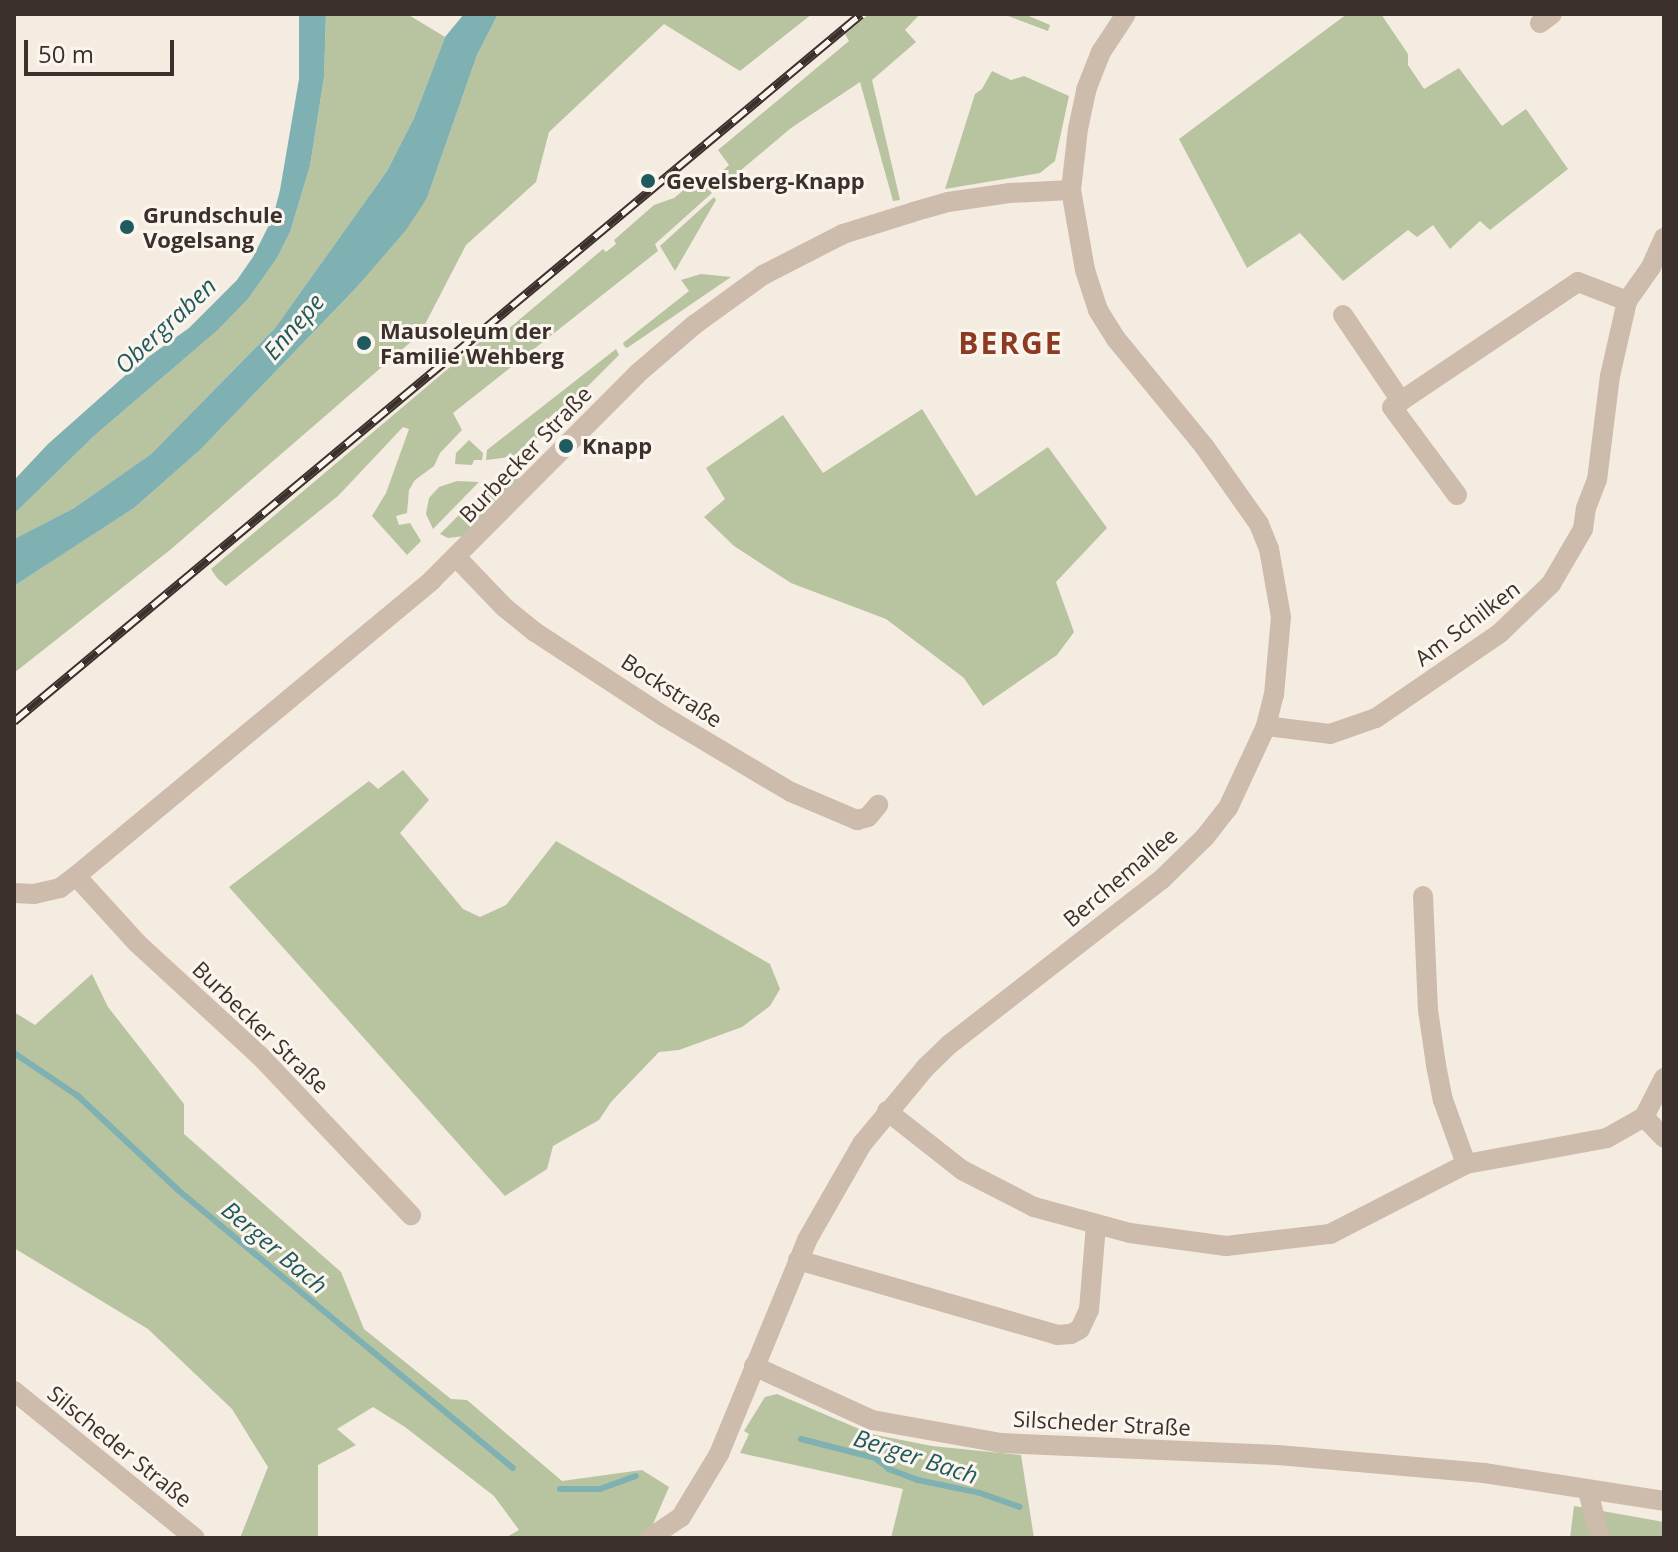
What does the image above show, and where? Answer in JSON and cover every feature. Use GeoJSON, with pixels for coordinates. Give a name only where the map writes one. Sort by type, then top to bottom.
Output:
{"type":"FeatureCollection","features":[{"type":"Feature","properties":{"kind":"street","name":"Berchemallee"},"geometry":{"type":"LineString","coordinates":[[754,1366],[798,1260],[844,1172],[887,1111],[926,1067],[977,1020],[1161,880],[1205,837],[1228,808],[1266,726],[1274,695],[1281,617],[1269,549],[1259,524],[1204,446],[1116,339],[1098,310],[1085,270],[1071,190],[1086,90],[1101,52],[1126,14]]}},
{"type":"Feature","properties":{"kind":"street","name":"Burbecker Straße"},"geometry":{"type":"LineString","coordinates":[[14,893],[34,894],[60,888],[76,876],[457,558],[637,374],[694,325],[772,270],[843,234],[948,202],[1071,190]]}},
{"type":"Feature","properties":{"kind":"street","name":"Am Schilken"},"geometry":{"type":"LineString","coordinates":[[1266,726],[1330,734],[1376,718],[1500,633],[1551,584],[1583,529],[1586,508],[1597,480],[1610,376],[1627,301],[1651,267],[1664,238]]}},
{"type":"Feature","properties":{"kind":"street"},"geometry":{"type":"LineString","coordinates":[[1457,495],[1392,407],[1578,282],[1627,301]]}},
{"type":"Feature","properties":{"kind":"street"},"geometry":{"type":"LineString","coordinates":[[1343,315],[1401,401]]}},
{"type":"Feature","properties":{"kind":"street","name":"Bockstraße"},"geometry":{"type":"LineString","coordinates":[[457,558],[504,607],[535,632],[610,678],[665,717],[791,792],[857,820],[868,817],[878,805]]}},
{"type":"Feature","properties":{"kind":"street","name":"Burbecker Straße"},"geometry":{"type":"LineString","coordinates":[[76,876],[137,943],[259,1055],[411,1215]]}},
{"type":"Feature","properties":{"kind":"street"},"geometry":{"type":"LineString","coordinates":[[1423,896],[1428,1010],[1436,1065],[1443,1100],[1466,1164]]}},
{"type":"Feature","properties":{"kind":"street"},"geometry":{"type":"LineString","coordinates":[[887,1111],[962,1170],[1034,1207],[1130,1233],[1226,1246],[1330,1234],[1466,1164],[1607,1138],[1644,1117],[1664,1078]]}},
{"type":"Feature","properties":{"kind":"street"},"geometry":{"type":"LineString","coordinates":[[1644,1117],[1664,1138]]}},
{"type":"Feature","properties":{"kind":"street"},"geometry":{"type":"LineString","coordinates":[[798,1260],[1057,1335],[1071,1334],[1080,1329],[1089,1310],[1096,1224]]}},
{"type":"Feature","properties":{"kind":"street"},"geometry":{"type":"LineString","coordinates":[[650,1538],[681,1517],[719,1454],[754,1366]]}},
{"type":"Feature","properties":{"kind":"street","name":"Silscheder Straße"},"geometry":{"type":"LineString","coordinates":[[754,1366],[872,1420],[1001,1443],[1278,1455],[1484,1473],[1664,1501]]}},
{"type":"Feature","properties":{"kind":"street","name":"Silscheder Straße"},"geometry":{"type":"LineString","coordinates":[[14,1391],[195,1538]]}},
{"type":"Feature","properties":{"kind":"street"},"geometry":{"type":"LineString","coordinates":[[1588,1491],[1600,1538]]}},
{"type":"Feature","properties":{"kind":"green space"},"geometry":{"type":"Polygon","coordinates":[[[326,14],[407,14],[445,37],[414,118],[387,171],[275,328],[151,454],[74,508],[14,539],[14,514],[94,436],[218,330],[248,299],[277,258],[290,232],[310,166],[324,77],[326,14]]]}},
{"type":"Feature","properties":{"kind":"green space"},"geometry":{"type":"Polygon","coordinates":[[[498,14],[812,14],[740,71],[664,24],[549,132],[536,182],[466,245],[420,334],[170,550],[14,673],[14,586],[134,508],[200,450],[355,289],[427,198],[477,55],[498,14]]]}},
{"type":"Feature","properties":{"kind":"green space"},"geometry":{"type":"Polygon","coordinates":[[[869,14],[920,14],[905,30],[916,42],[872,80],[900,200],[893,201],[860,82],[791,128],[721,187],[715,178],[729,165],[718,150],[849,41],[845,34],[869,14]]]}},
{"type":"Feature","properties":{"kind":"green space"},"geometry":{"type":"Polygon","coordinates":[[[1003,14],[1024,14],[1050,25],[1048,31],[1003,14]]]}},
{"type":"Feature","properties":{"kind":"green space"},"geometry":{"type":"Polygon","coordinates":[[[1347,14],[1381,14],[1408,54],[1408,65],[1424,89],[1459,68],[1502,126],[1526,109],[1568,169],[1490,230],[1480,221],[1450,249],[1433,225],[1417,237],[1408,230],[1343,281],[1300,233],[1247,268],[1179,139],[1347,14]]]}},
{"type":"Feature","properties":{"kind":"green space"},"geometry":{"type":"Polygon","coordinates":[[[992,71],[1011,80],[1024,76],[1069,96],[1055,161],[1040,173],[945,189],[975,94],[982,89],[992,71]]]}},
{"type":"Feature","properties":{"kind":"green space"},"geometry":{"type":"Polygon","coordinates":[[[698,178],[712,193],[655,244],[658,251],[453,413],[462,430],[440,453],[434,466],[415,480],[409,490],[407,513],[396,516],[399,525],[410,523],[421,541],[407,555],[372,516],[386,493],[409,429],[403,427],[338,496],[226,586],[217,578],[211,569],[501,324],[507,330],[603,249],[606,252],[616,244],[614,240],[654,205],[674,198],[698,178]]]}},
{"type":"Feature","properties":{"kind":"green space"},"geometry":{"type":"Polygon","coordinates":[[[714,197],[716,200],[675,271],[660,246],[714,197]]]}},
{"type":"Feature","properties":{"kind":"green space"},"geometry":{"type":"Polygon","coordinates":[[[701,274],[731,277],[627,348],[624,346],[623,343],[689,291],[681,280],[701,274]]]}},
{"type":"Feature","properties":{"kind":"green space"},"geometry":{"type":"Polygon","coordinates":[[[616,349],[619,355],[560,414],[556,411],[547,420],[551,423],[525,450],[510,457],[486,460],[487,450],[616,349]]]}},
{"type":"Feature","properties":{"kind":"green space"},"geometry":{"type":"Polygon","coordinates":[[[922,409],[976,496],[1048,447],[1107,528],[1056,582],[1074,632],[1057,655],[983,706],[964,678],[886,619],[791,583],[734,546],[704,517],[725,499],[706,468],[783,415],[823,473],[922,409]]]}},
{"type":"Feature","properties":{"kind":"green space"},"geometry":{"type":"Polygon","coordinates":[[[469,440],[483,453],[482,460],[474,460],[472,465],[455,464],[456,453],[469,440]]]}},
{"type":"Feature","properties":{"kind":"green space"},"geometry":{"type":"Polygon","coordinates":[[[522,478],[465,536],[448,538],[440,534],[491,483],[522,478]]]}},
{"type":"Feature","properties":{"kind":"green space"},"geometry":{"type":"Polygon","coordinates":[[[457,481],[479,482],[433,529],[426,514],[429,498],[439,487],[457,481]]]}},
{"type":"Feature","properties":{"kind":"green space"},"geometry":{"type":"Polygon","coordinates":[[[403,770],[429,800],[400,833],[463,909],[480,917],[506,905],[556,841],[770,964],[780,989],[770,1006],[742,1027],[679,1050],[659,1052],[611,1102],[599,1120],[553,1146],[547,1169],[505,1196],[229,887],[369,781],[378,789],[403,770]]]}},
{"type":"Feature","properties":{"kind":"green space"},"geometry":{"type":"Polygon","coordinates":[[[92,974],[108,1007],[184,1104],[184,1134],[341,1272],[364,1329],[451,1399],[467,1400],[562,1481],[642,1470],[669,1487],[647,1538],[505,1538],[519,1530],[494,1496],[405,1427],[373,1407],[337,1429],[356,1445],[318,1465],[318,1538],[240,1538],[268,1467],[232,1409],[148,1329],[14,1248],[14,1012],[35,1025],[92,974]]]}},
{"type":"Feature","properties":{"kind":"green space"},"geometry":{"type":"Polygon","coordinates":[[[777,1394],[871,1434],[932,1446],[1021,1455],[1034,1538],[891,1538],[903,1489],[740,1453],[749,1434],[744,1431],[765,1397],[777,1394]]]}},
{"type":"Feature","properties":{"kind":"green space"},"geometry":{"type":"Polygon","coordinates":[[[1574,1506],[1664,1522],[1664,1538],[1570,1538],[1574,1506]]]}},
{"type":"Feature","properties":{"kind":"water"},"geometry":{"type":"Polygon","coordinates":[[[299,14],[326,14],[324,77],[310,166],[290,232],[277,258],[248,299],[218,330],[94,436],[14,514],[14,481],[17,477],[48,444],[137,365],[189,328],[237,280],[253,257],[273,217],[280,190],[299,79],[299,14]]]}},
{"type":"Feature","properties":{"kind":"water","name":"Ennepe"},"geometry":{"type":"Polygon","coordinates":[[[464,14],[498,14],[477,55],[427,198],[406,230],[355,289],[200,450],[134,508],[14,586],[14,539],[74,508],[151,454],[275,328],[387,171],[414,118],[445,37],[464,14]]]}},
{"type":"Feature","properties":{"kind":"waterway","name":"Berger Bach"},"geometry":{"type":"LineString","coordinates":[[14,1053],[78,1096],[178,1190],[513,1468]]}},
{"type":"Feature","properties":{"kind":"waterway","name":"Berger Bach"},"geometry":{"type":"LineString","coordinates":[[801,1439],[875,1458],[889,1469],[918,1480],[980,1493],[1020,1507]]}},
{"type":"Feature","properties":{"kind":"waterway","name":"Berger Bach"},"geometry":{"type":"LineString","coordinates":[[560,1489],[600,1489],[636,1476]]}},
{"type":"Feature","properties":{"kind":"railway"},"geometry":{"type":"LineString","coordinates":[[14,721],[861,14]]}},
{"type":"Feature","properties":{"kind":"place","name":"Gevelsberg-Knapp"},"geometry":{"type":"Point","coordinates":[648,181]}},
{"type":"Feature","properties":{"kind":"place","name":"Grundschule Vogelsang"},"geometry":{"type":"Point","coordinates":[127,227]}},
{"type":"Feature","properties":{"kind":"place","name":"Mausoleum der Familie Wehberg"},"geometry":{"type":"Point","coordinates":[364,343]}},
{"type":"Feature","properties":{"kind":"place","name":"Knapp"},"geometry":{"type":"Point","coordinates":[566,446]}},
{"type":"Feature","properties":{"kind":"district","name":"BERGE"},"geometry":{"type":"Point","coordinates":[1011,343]}},
{"type":"Feature","properties":{"kind":"water label","name":"Obergraben"},"geometry":{"type":"Point","coordinates":[165,325]}}]}
